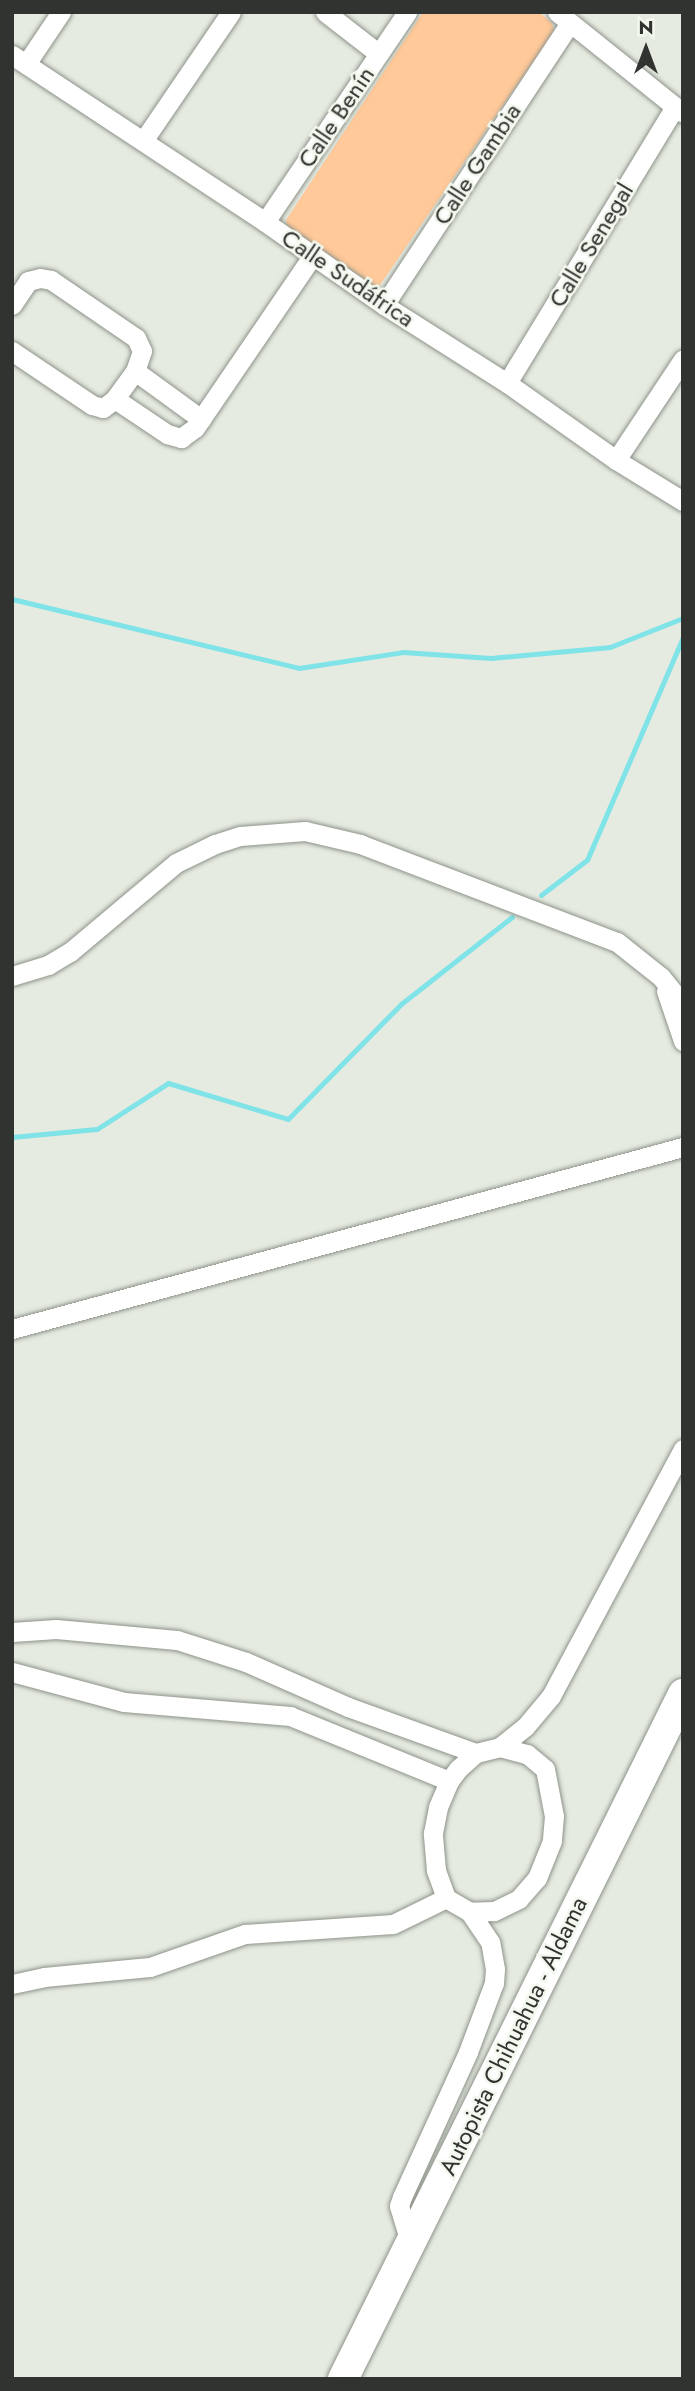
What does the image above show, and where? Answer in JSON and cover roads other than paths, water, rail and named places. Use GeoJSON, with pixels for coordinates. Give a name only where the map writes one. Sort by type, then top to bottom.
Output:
{"type":"FeatureCollection","features":[{"type":"Feature","properties":{"kind":"highway","name":"Autopista Chihuahua - Aldama"},"geometry":{"type":"LineString","coordinates":[[343,2379],[683,1694]]}},
{"type":"Feature","properties":{"kind":"street"},"geometry":{"type":"LineString","coordinates":[[19,60],[61,12]]}},
{"type":"Feature","properties":{"kind":"street"},"geometry":{"type":"LineString","coordinates":[[143,141],[231,12]]}},
{"type":"Feature","properties":{"kind":"street"},"geometry":{"type":"LineString","coordinates":[[325,12],[379,54]]}},
{"type":"Feature","properties":{"kind":"street","name":"Calle Benín"},"geometry":{"type":"LineString","coordinates":[[265,222],[407,12]]}},
{"type":"Feature","properties":{"kind":"street"},"geometry":{"type":"LineString","coordinates":[[564,18],[679,110]]}},
{"type":"Feature","properties":{"kind":"street","name":"Calle Gambia"},"geometry":{"type":"LineString","coordinates":[[384,304],[564,18]]}},
{"type":"Feature","properties":{"kind":"street","name":"Calle Sudáfrica"},"geometry":{"type":"LineString","coordinates":[[19,60],[507,383],[616,460],[683,501]]}},
{"type":"Feature","properties":{"kind":"street","name":"Calle Senegal"},"geometry":{"type":"LineString","coordinates":[[507,383],[679,110]]}},
{"type":"Feature","properties":{"kind":"street"},"geometry":{"type":"LineString","coordinates":[[115,399],[167,434],[181,438],[201,419],[313,255]]}},
{"type":"Feature","properties":{"kind":"street"},"geometry":{"type":"LineString","coordinates":[[12,305],[28,281],[40,278],[51,280],[136,338],[142,351],[135,371],[115,399],[103,408],[92,405],[12,351]]}},
{"type":"Feature","properties":{"kind":"street"},"geometry":{"type":"LineString","coordinates":[[616,460],[683,359]]}},
{"type":"Feature","properties":{"kind":"street"},"geometry":{"type":"LineString","coordinates":[[135,371],[201,419]]}},
{"type":"Feature","properties":{"kind":"street"},"geometry":{"type":"LineString","coordinates":[[12,976],[48,964],[70,952],[176,863],[215,844],[240,836],[305,831],[360,844],[617,942],[661,977],[683,1004]]}},
{"type":"Feature","properties":{"kind":"street"},"geometry":{"type":"LineString","coordinates":[[661,977],[683,1041]]}},
{"type":"Feature","properties":{"kind":"street"},"geometry":{"type":"LineString","coordinates":[[12,1329],[683,1147]]}},
{"type":"Feature","properties":{"kind":"street"},"geometry":{"type":"LineString","coordinates":[[410,2242],[400,2206],[402,2197],[468,2052],[494,1983],[495,1969],[490,1942],[470,1912],[446,1898],[436,1870],[433,1833],[438,1807],[449,1781],[476,1753],[500,1747],[525,1727],[551,1696],[683,1449]]}},
{"type":"Feature","properties":{"kind":"street"},"geometry":{"type":"LineString","coordinates":[[12,1632],[56,1629],[177,1640],[246,1662],[348,1707],[476,1753]]}},
{"type":"Feature","properties":{"kind":"street"},"geometry":{"type":"LineString","coordinates":[[12,1672],[124,1702],[290,1716],[449,1781]]}},
{"type":"Feature","properties":{"kind":"street"},"geometry":{"type":"LineString","coordinates":[[470,1912],[494,1911],[519,1899],[537,1878],[552,1841],[554,1816],[545,1769],[527,1754],[500,1747]]}},
{"type":"Feature","properties":{"kind":"street"},"geometry":{"type":"LineString","coordinates":[[12,1984],[150,1966],[245,1934],[393,1924],[446,1898]]}},
{"type":"Feature","properties":{"kind":"waterway"},"geometry":{"type":"LineString","coordinates":[[12,599],[299,668],[403,652],[491,658],[610,647],[683,618]]}},
{"type":"Feature","properties":{"kind":"waterway"},"geometry":{"type":"LineString","coordinates":[[541,895],[587,860],[683,637]]}},
{"type":"Feature","properties":{"kind":"waterway"},"geometry":{"type":"LineString","coordinates":[[12,1137],[97,1129],[168,1083],[288,1119],[401,1004],[512,917]]}}]}
